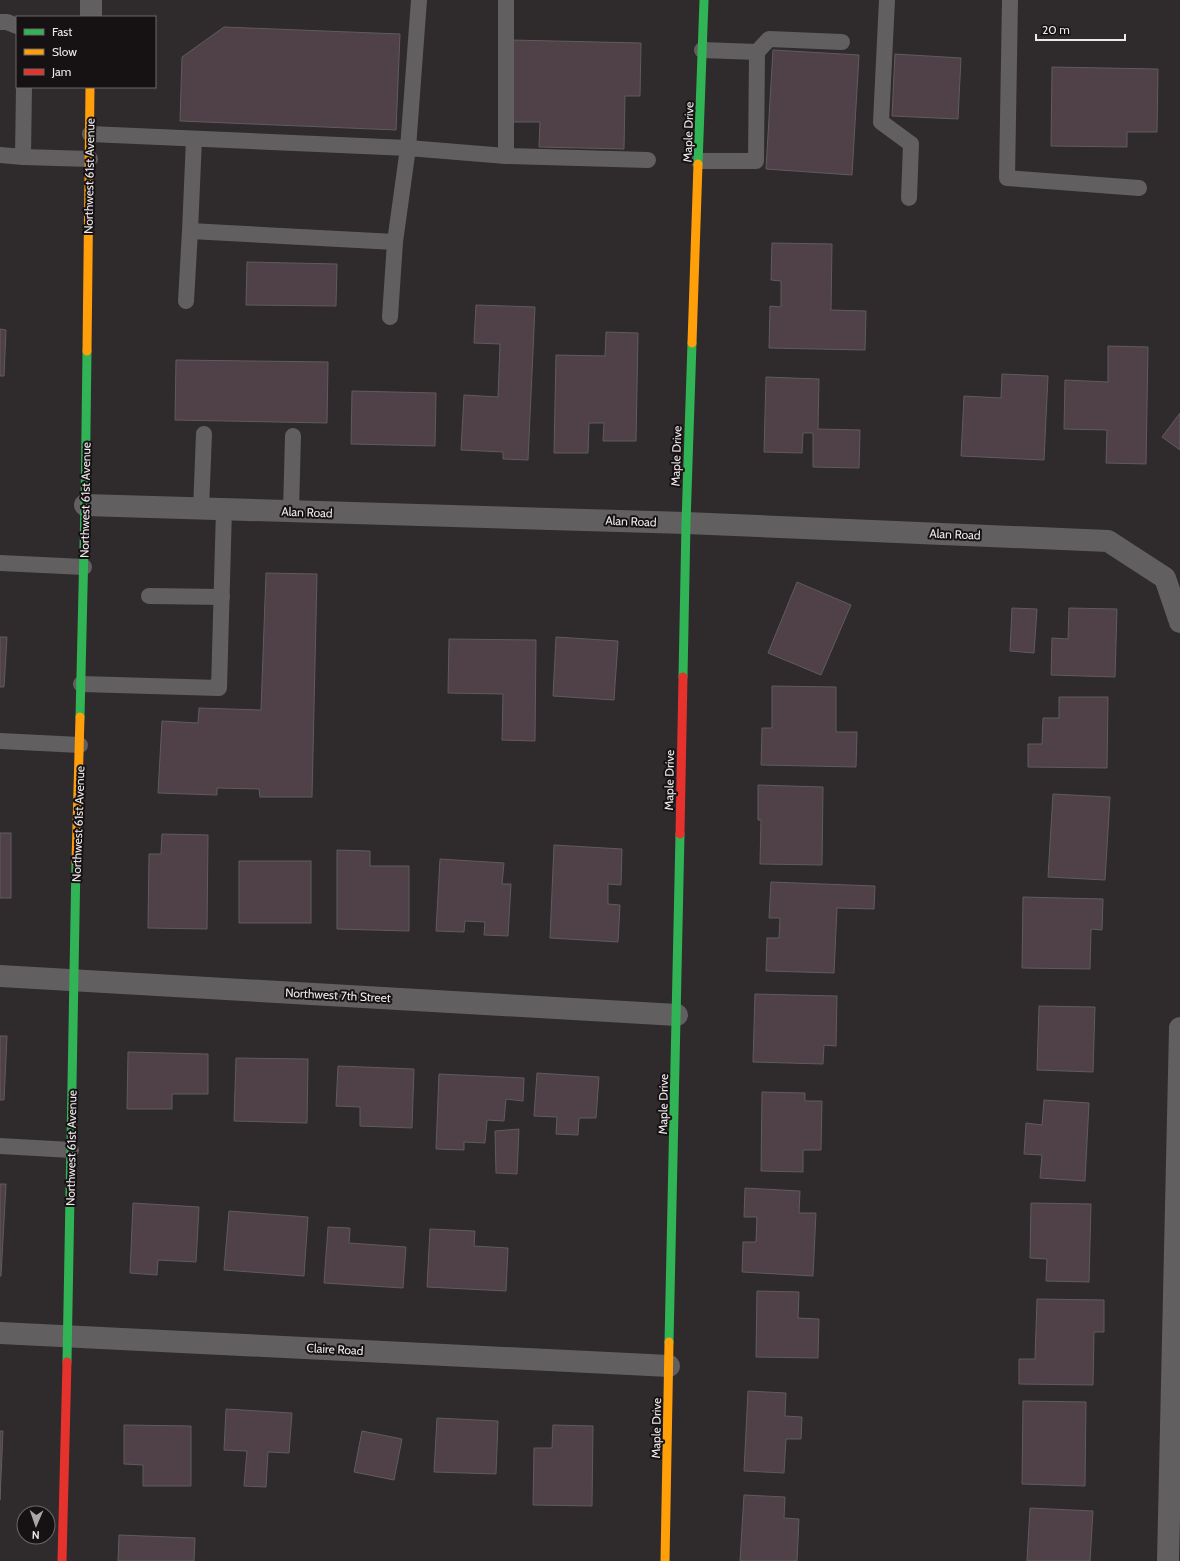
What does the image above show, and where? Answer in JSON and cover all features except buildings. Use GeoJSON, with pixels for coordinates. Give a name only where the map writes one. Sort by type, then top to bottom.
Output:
{"type":"FeatureCollection","features":[{"type":"Feature","properties":{"kind":"street"},"geometry":{"type":"LineString","coordinates":[[91,0],[91,16]]}},
{"type":"Feature","properties":{"kind":"street","name":"Maple Drive"},"geometry":{"type":"LineString","coordinates":[[665,1561],[686,522],[704,0]]}},
{"type":"Feature","properties":{"kind":"street","name":"Northwest 61st Avenue"},"geometry":{"type":"LineString","coordinates":[[62,1561],[68,1336],[74,980],[86,506],[90,88]]}},
{"type":"Feature","properties":{"kind":"street","name":"Alan Road"},"geometry":{"type":"LineString","coordinates":[[86,506],[686,522],[1108,541],[1165,578],[1180,622]]}},
{"type":"Feature","properties":{"kind":"street","name":"Northwest 7th Street"},"geometry":{"type":"LineString","coordinates":[[0,976],[677,1015]]}},
{"type":"Feature","properties":{"kind":"street"},"geometry":{"type":"LineString","coordinates":[[1168,1561],[1180,1028]]}},
{"type":"Feature","properties":{"kind":"street","name":"Claire Road"},"geometry":{"type":"LineString","coordinates":[[0,1333],[669,1366]]}},
{"type":"Feature","properties":{"kind":"lane"},"geometry":{"type":"LineString","coordinates":[[390,317],[395,242],[408,148],[419,0]]}},
{"type":"Feature","properties":{"kind":"lane"},"geometry":{"type":"LineString","coordinates":[[506,0],[506,156]]}},
{"type":"Feature","properties":{"kind":"lane"},"geometry":{"type":"LineString","coordinates":[[887,0],[881,122],[911,144],[909,198]]}},
{"type":"Feature","properties":{"kind":"lane"},"geometry":{"type":"LineString","coordinates":[[1010,0],[1008,178],[1139,188]]}},
{"type":"Feature","properties":{"kind":"lane"},"geometry":{"type":"LineString","coordinates":[[0,22],[7,22],[16,26]]}},
{"type":"Feature","properties":{"kind":"lane"},"geometry":{"type":"LineString","coordinates":[[699,161],[756,161],[757,52],[769,39],[842,42]]}},
{"type":"Feature","properties":{"kind":"lane"},"geometry":{"type":"LineString","coordinates":[[702,50],[757,52]]}},
{"type":"Feature","properties":{"kind":"lane"},"geometry":{"type":"LineString","coordinates":[[23,157],[24,88]]}},
{"type":"Feature","properties":{"kind":"lane"},"geometry":{"type":"LineString","coordinates":[[90,134],[408,148],[506,156],[648,160]]}},
{"type":"Feature","properties":{"kind":"lane"},"geometry":{"type":"LineString","coordinates":[[186,301],[194,139]]}},
{"type":"Feature","properties":{"kind":"lane"},"geometry":{"type":"LineString","coordinates":[[0,155],[90,159]]}},
{"type":"Feature","properties":{"kind":"lane"},"geometry":{"type":"LineString","coordinates":[[190,231],[395,242]]}},
{"type":"Feature","properties":{"kind":"lane"},"geometry":{"type":"LineString","coordinates":[[201,508],[204,434]]}},
{"type":"Feature","properties":{"kind":"lane"},"geometry":{"type":"LineString","coordinates":[[291,511],[294,436]]}},
{"type":"Feature","properties":{"kind":"lane"},"geometry":{"type":"LineString","coordinates":[[81,684],[219,688],[224,509]]}},
{"type":"Feature","properties":{"kind":"lane"},"geometry":{"type":"LineString","coordinates":[[0,563],[84,567]]}},
{"type":"Feature","properties":{"kind":"lane"},"geometry":{"type":"LineString","coordinates":[[149,596],[222,597]]}},
{"type":"Feature","properties":{"kind":"lane"},"geometry":{"type":"LineString","coordinates":[[0,741],[80,745]]}},
{"type":"Feature","properties":{"kind":"lane"},"geometry":{"type":"LineString","coordinates":[[0,1146],[71,1150]]}},
{"type":"Feature","properties":{"kind":"traffic: fast"},"geometry":{"type":"LineString","coordinates":[[698,164],[704,0]]}},
{"type":"Feature","properties":{"kind":"traffic: fast"},"geometry":{"type":"LineString","coordinates":[[683,677],[692,343]]}},
{"type":"Feature","properties":{"kind":"traffic: fast"},"geometry":{"type":"LineString","coordinates":[[80,717],[87,351]]}},
{"type":"Feature","properties":{"kind":"traffic: fast"},"geometry":{"type":"LineString","coordinates":[[669,1342],[680,834]]}},
{"type":"Feature","properties":{"kind":"traffic: fast"},"geometry":{"type":"LineString","coordinates":[[67,1362],[76,862]]}},
{"type":"Feature","properties":{"kind":"traffic: slow"},"geometry":{"type":"LineString","coordinates":[[87,351],[90,88]]}},
{"type":"Feature","properties":{"kind":"traffic: slow"},"geometry":{"type":"LineString","coordinates":[[692,343],[698,164]]}},
{"type":"Feature","properties":{"kind":"traffic: slow"},"geometry":{"type":"LineString","coordinates":[[76,862],[80,717]]}},
{"type":"Feature","properties":{"kind":"traffic: slow"},"geometry":{"type":"LineString","coordinates":[[665,1561],[669,1342]]}},
{"type":"Feature","properties":{"kind":"traffic: jam"},"geometry":{"type":"LineString","coordinates":[[680,834],[683,677]]}},
{"type":"Feature","properties":{"kind":"traffic: jam"},"geometry":{"type":"LineString","coordinates":[[62,1561],[67,1362]]}}]}
